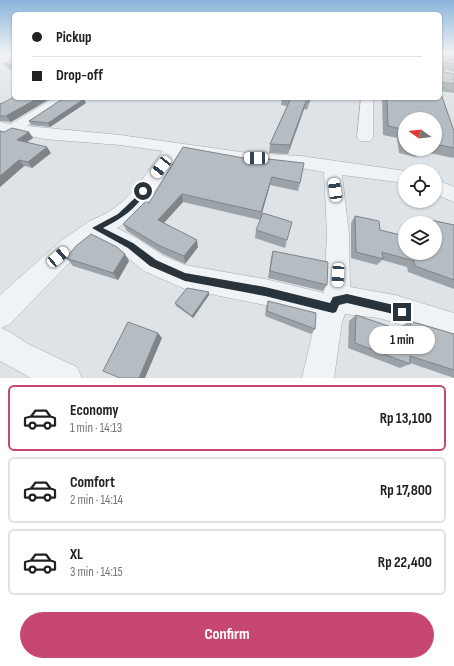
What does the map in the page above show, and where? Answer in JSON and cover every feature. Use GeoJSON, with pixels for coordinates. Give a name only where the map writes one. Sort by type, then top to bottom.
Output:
{"type":"FeatureCollection","features":[{"type":"Feature","properties":{"kind":"street"},"geometry":{"type":"LineString","coordinates":[[4,131],[59,100]]}},
{"type":"Feature","properties":{"kind":"street"},"geometry":{"type":"LineString","coordinates":[[365,138],[366,100]]}},
{"type":"Feature","properties":{"kind":"street"},"geometry":{"type":"LineString","coordinates":[[4,131],[120,140],[248,158],[301,162],[332,168],[398,175]]}},
{"type":"Feature","properties":{"kind":"street"},"geometry":{"type":"LineString","coordinates":[[0,314],[58,257],[79,239],[128,210],[138,199],[174,148]]}},
{"type":"Feature","properties":{"kind":"street"},"geometry":{"type":"LineString","coordinates":[[318,378],[328,322],[334,305],[340,251],[332,168]]}},
{"type":"Feature","properties":{"kind":"street"},"geometry":{"type":"LineString","coordinates":[[442,189],[454,195]]}},
{"type":"Feature","properties":{"kind":"street"},"geometry":{"type":"LineString","coordinates":[[96,228],[130,246],[153,263],[185,277],[334,305],[347,299],[376,304],[454,327]]}},
{"type":"Feature","properties":{"kind":"street"},"geometry":{"type":"LineString","coordinates":[[0,342],[17,355],[66,378]]}},
{"type":"Feature","properties":{"kind":"building"},"geometry":{"type":"Polygon","coordinates":[[[442,71],[454,74],[454,84],[442,82],[442,71]]]}},
{"type":"Feature","properties":{"kind":"building"},"geometry":{"type":"Polygon","coordinates":[[[442,97],[454,131],[454,148],[442,145],[442,112],[398,112],[398,128],[388,126],[387,100],[442,100],[442,97]]]}},
{"type":"Feature","properties":{"kind":"building"},"geometry":{"type":"Polygon","coordinates":[[[12,98],[12,100],[34,100],[6,116],[0,116],[0,103],[1,104],[12,98]]]}},
{"type":"Feature","properties":{"kind":"building"},"geometry":{"type":"Polygon","coordinates":[[[61,100],[82,100],[48,123],[29,121],[61,100]]]}},
{"type":"Feature","properties":{"kind":"building"},"geometry":{"type":"Polygon","coordinates":[[[290,100],[310,100],[309,102],[306,101],[290,145],[270,144],[290,100]]]}},
{"type":"Feature","properties":{"kind":"building"},"geometry":{"type":"Polygon","coordinates":[[[12,128],[29,132],[17,140],[47,147],[28,162],[19,160],[0,176],[0,131],[4,132],[12,128]]]}},
{"type":"Feature","properties":{"kind":"building"},"geometry":{"type":"Polygon","coordinates":[[[183,147],[249,159],[250,157],[304,163],[300,183],[272,177],[261,212],[182,194],[158,220],[197,240],[184,256],[160,246],[123,224],[146,201],[149,203],[183,147]]]}},
{"type":"Feature","properties":{"kind":"building"},"geometry":{"type":"Polygon","coordinates":[[[263,213],[292,222],[287,240],[256,230],[263,213]]]}},
{"type":"Feature","properties":{"kind":"building"},"geometry":{"type":"Polygon","coordinates":[[[355,216],[379,221],[380,230],[398,234],[398,256],[382,252],[383,259],[356,252],[355,216]]]}},
{"type":"Feature","properties":{"kind":"building"},"geometry":{"type":"Polygon","coordinates":[[[442,222],[454,225],[454,280],[415,266],[414,261],[410,260],[442,260],[442,222]]]}},
{"type":"Feature","properties":{"kind":"building"},"geometry":{"type":"Polygon","coordinates":[[[91,234],[117,247],[125,254],[113,273],[66,258],[76,246],[91,234]]]}},
{"type":"Feature","properties":{"kind":"building"},"geometry":{"type":"Polygon","coordinates":[[[273,251],[328,262],[327,285],[270,271],[273,251]]]}},
{"type":"Feature","properties":{"kind":"building"},"geometry":{"type":"Polygon","coordinates":[[[187,288],[209,292],[192,316],[175,303],[187,288]]]}},
{"type":"Feature","properties":{"kind":"building"},"geometry":{"type":"Polygon","coordinates":[[[268,301],[316,313],[315,329],[267,311],[268,301]]]}},
{"type":"Feature","properties":{"kind":"building"},"geometry":{"type":"Polygon","coordinates":[[[356,315],[412,334],[410,321],[454,334],[454,370],[410,356],[410,364],[355,343],[356,315]]]}},
{"type":"Feature","properties":{"kind":"building"},"geometry":{"type":"Polygon","coordinates":[[[128,322],[158,333],[139,378],[120,378],[103,371],[128,322]]]}},
{"type":"Feature","properties":{"kind":"route"},"geometry":{"type":"LineString","coordinates":[[143,191],[128,210],[113,220],[96,228],[130,246],[153,263],[185,277],[265,292],[333,309],[336,301],[347,299],[376,304],[402,312]]}}]}
